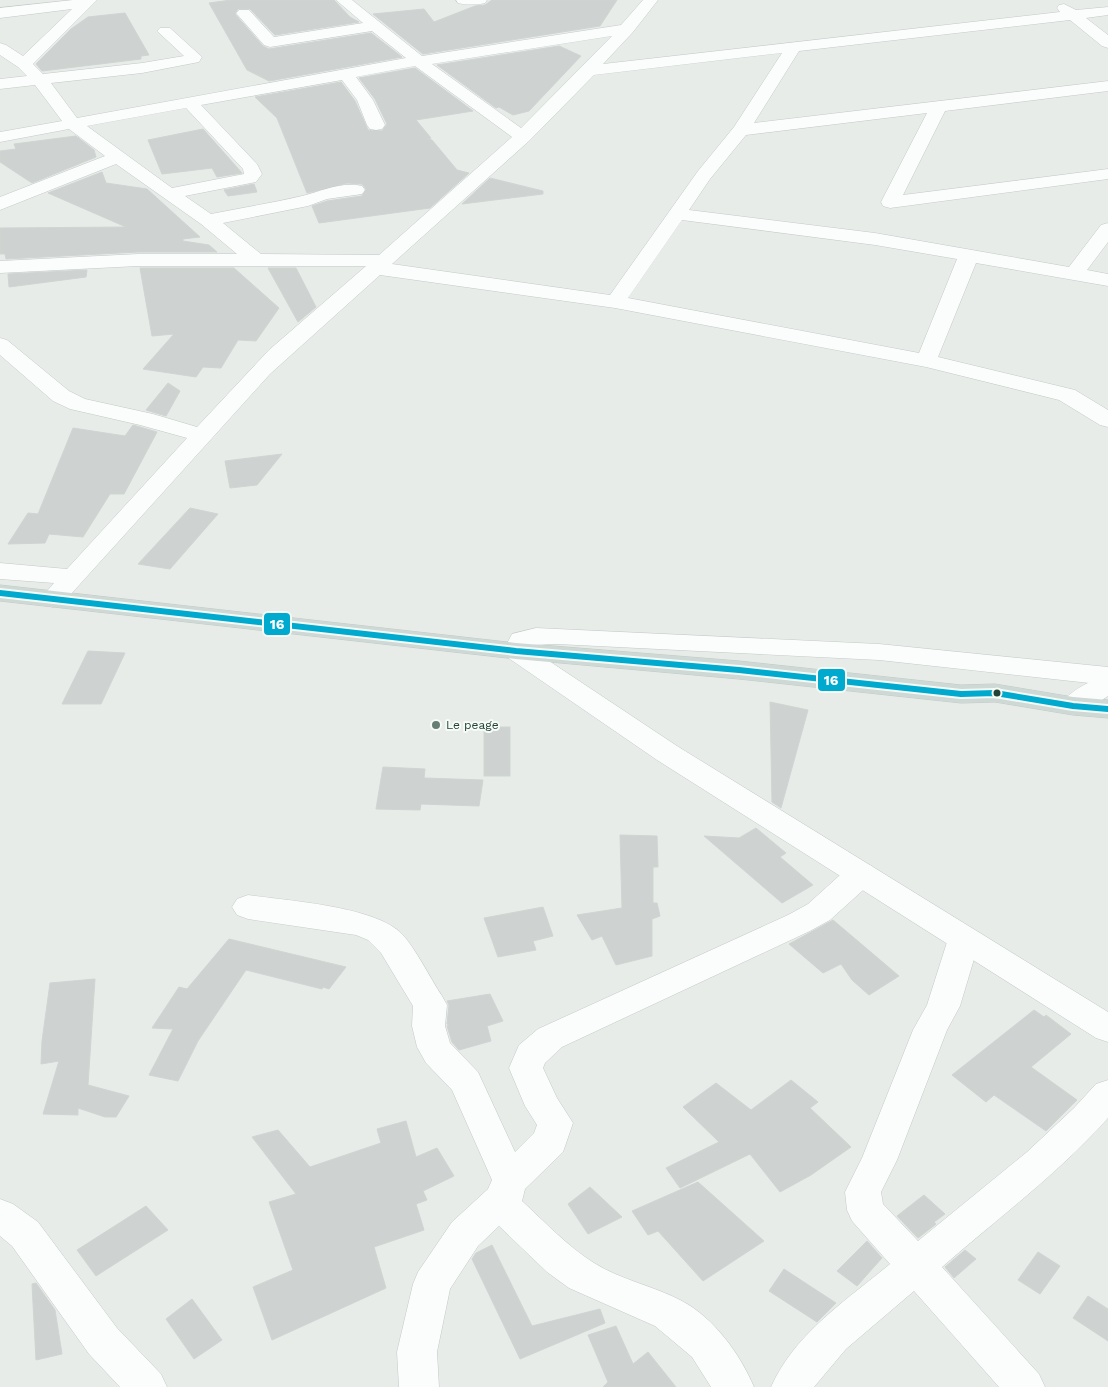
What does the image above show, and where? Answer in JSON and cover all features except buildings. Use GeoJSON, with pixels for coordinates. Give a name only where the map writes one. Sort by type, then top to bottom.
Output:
{"type":"FeatureCollection","features":[{"type":"Feature","properties":{"kind":"main road"},"geometry":{"type":"LineString","coordinates":[[0,593],[516,651],[739,670],[961,694],[995,692],[1073,706],[1108,709]]}},
{"type":"Feature","properties":{"kind":"street"},"geometry":{"type":"LineString","coordinates":[[343,0],[418,62],[523,137]]}},
{"type":"Feature","properties":{"kind":"street"},"geometry":{"type":"LineString","coordinates":[[463,0],[480,0]]}},
{"type":"Feature","properties":{"kind":"street"},"geometry":{"type":"LineString","coordinates":[[54,599],[201,435],[286,345],[380,265],[523,137],[591,70],[651,0]]}},
{"type":"Feature","properties":{"kind":"street"},"geometry":{"type":"LineString","coordinates":[[1053,0],[1108,43]]}},
{"type":"Feature","properties":{"kind":"street"},"geometry":{"type":"LineString","coordinates":[[4,8],[88,2]]}},
{"type":"Feature","properties":{"kind":"street"},"geometry":{"type":"LineString","coordinates":[[24,64],[88,2]]}},
{"type":"Feature","properties":{"kind":"street"},"geometry":{"type":"LineString","coordinates":[[591,70],[1108,11]]}},
{"type":"Feature","properties":{"kind":"street"},"geometry":{"type":"LineString","coordinates":[[244,13],[270,42],[375,26]]}},
{"type":"Feature","properties":{"kind":"street"},"geometry":{"type":"LineString","coordinates":[[0,137],[346,74],[628,28]]}},
{"type":"Feature","properties":{"kind":"street"},"geometry":{"type":"LineString","coordinates":[[0,84],[142,68],[193,59],[194,57],[165,31]]}},
{"type":"Feature","properties":{"kind":"street"},"geometry":{"type":"LineString","coordinates":[[615,302],[704,175],[741,130],[794,46]]}},
{"type":"Feature","properties":{"kind":"street"},"geometry":{"type":"LineString","coordinates":[[0,48],[24,64],[40,80],[73,124],[208,220],[257,261]]}},
{"type":"Feature","properties":{"kind":"street"},"geometry":{"type":"LineString","coordinates":[[346,74],[366,100],[376,126]]}},
{"type":"Feature","properties":{"kind":"street"},"geometry":{"type":"LineString","coordinates":[[741,130],[938,108],[1108,86]]}},
{"type":"Feature","properties":{"kind":"street"},"geometry":{"type":"LineString","coordinates":[[170,194],[250,178],[253,174],[251,168],[190,103]]}},
{"type":"Feature","properties":{"kind":"street"},"geometry":{"type":"LineString","coordinates":[[883,220],[938,108]]}},
{"type":"Feature","properties":{"kind":"street"},"geometry":{"type":"LineString","coordinates":[[0,204],[119,157]]}},
{"type":"Feature","properties":{"kind":"street"},"geometry":{"type":"LineString","coordinates":[[678,214],[883,220],[1108,174]]}},
{"type":"Feature","properties":{"kind":"street"},"geometry":{"type":"LineString","coordinates":[[208,220],[308,200],[324,194],[356,190]]}},
{"type":"Feature","properties":{"kind":"street"},"geometry":{"type":"LineString","coordinates":[[883,220],[968,257],[1108,280]]}},
{"type":"Feature","properties":{"kind":"street"},"geometry":{"type":"LineString","coordinates":[[1074,274],[1108,230]]}},
{"type":"Feature","properties":{"kind":"street"},"geometry":{"type":"LineString","coordinates":[[926,360],[968,257]]}},
{"type":"Feature","properties":{"kind":"street"},"geometry":{"type":"LineString","coordinates":[[0,267],[138,260],[348,260],[615,302],[926,360],[1067,395],[1108,399]]}},
{"type":"Feature","properties":{"kind":"street"},"geometry":{"type":"LineString","coordinates":[[0,344],[61,396],[69,400],[201,435]]}},
{"type":"Feature","properties":{"kind":"street"},"geometry":{"type":"LineString","coordinates":[[1067,395],[1108,420]]}},
{"type":"Feature","properties":{"kind":"street"},"geometry":{"type":"LineString","coordinates":[[0,571],[73,577]]}},
{"type":"Feature","properties":{"kind":"street"},"geometry":{"type":"LineString","coordinates":[[1108,676],[879,652],[557,636],[536,636],[521,640],[516,651],[667,753],[1108,1029]]}},
{"type":"Feature","properties":{"kind":"street"},"geometry":{"type":"LineString","coordinates":[[1073,706],[1108,684]]}},
{"type":"Feature","properties":{"kind":"street"},"geometry":{"type":"LineString","coordinates":[[419,1387],[417,1352],[432,1284],[466,1234],[550,1141],[555,1123],[543,1106],[526,1068],[530,1055],[550,1038],[800,923],[819,912],[861,874]]}},
{"type":"Feature","properties":{"kind":"street"},"geometry":{"type":"LineString","coordinates":[[248,908],[361,924],[379,932],[392,944],[430,1005],[431,1014],[428,1027],[435,1051],[466,1082],[507,1190],[508,1211],[560,1260],[582,1276],[669,1314],[706,1344],[734,1387]]}},
{"type":"Feature","properties":{"kind":"street"},"geometry":{"type":"LineString","coordinates":[[964,938],[943,1006],[930,1030],[880,1160],[863,1192],[865,1210],[1025,1387]]}},
{"type":"Feature","properties":{"kind":"street"},"geometry":{"type":"LineString","coordinates":[[791,1387],[803,1366],[826,1341],[1010,1189],[1082,1124],[1108,1094]]}},
{"type":"Feature","properties":{"kind":"street"},"geometry":{"type":"LineString","coordinates":[[0,1215],[25,1234],[103,1341],[147,1387]]}},
{"type":"Feature","properties":{"kind":"transit line","name":"16"},"geometry":{"type":"LineString","coordinates":[[0,593],[516,651],[739,670],[961,694],[995,693],[1073,706],[1108,709]]}},
{"type":"Feature","properties":{"kind":"place","name":"Le peage"},"geometry":{"type":"Point","coordinates":[436,725]}}]}
